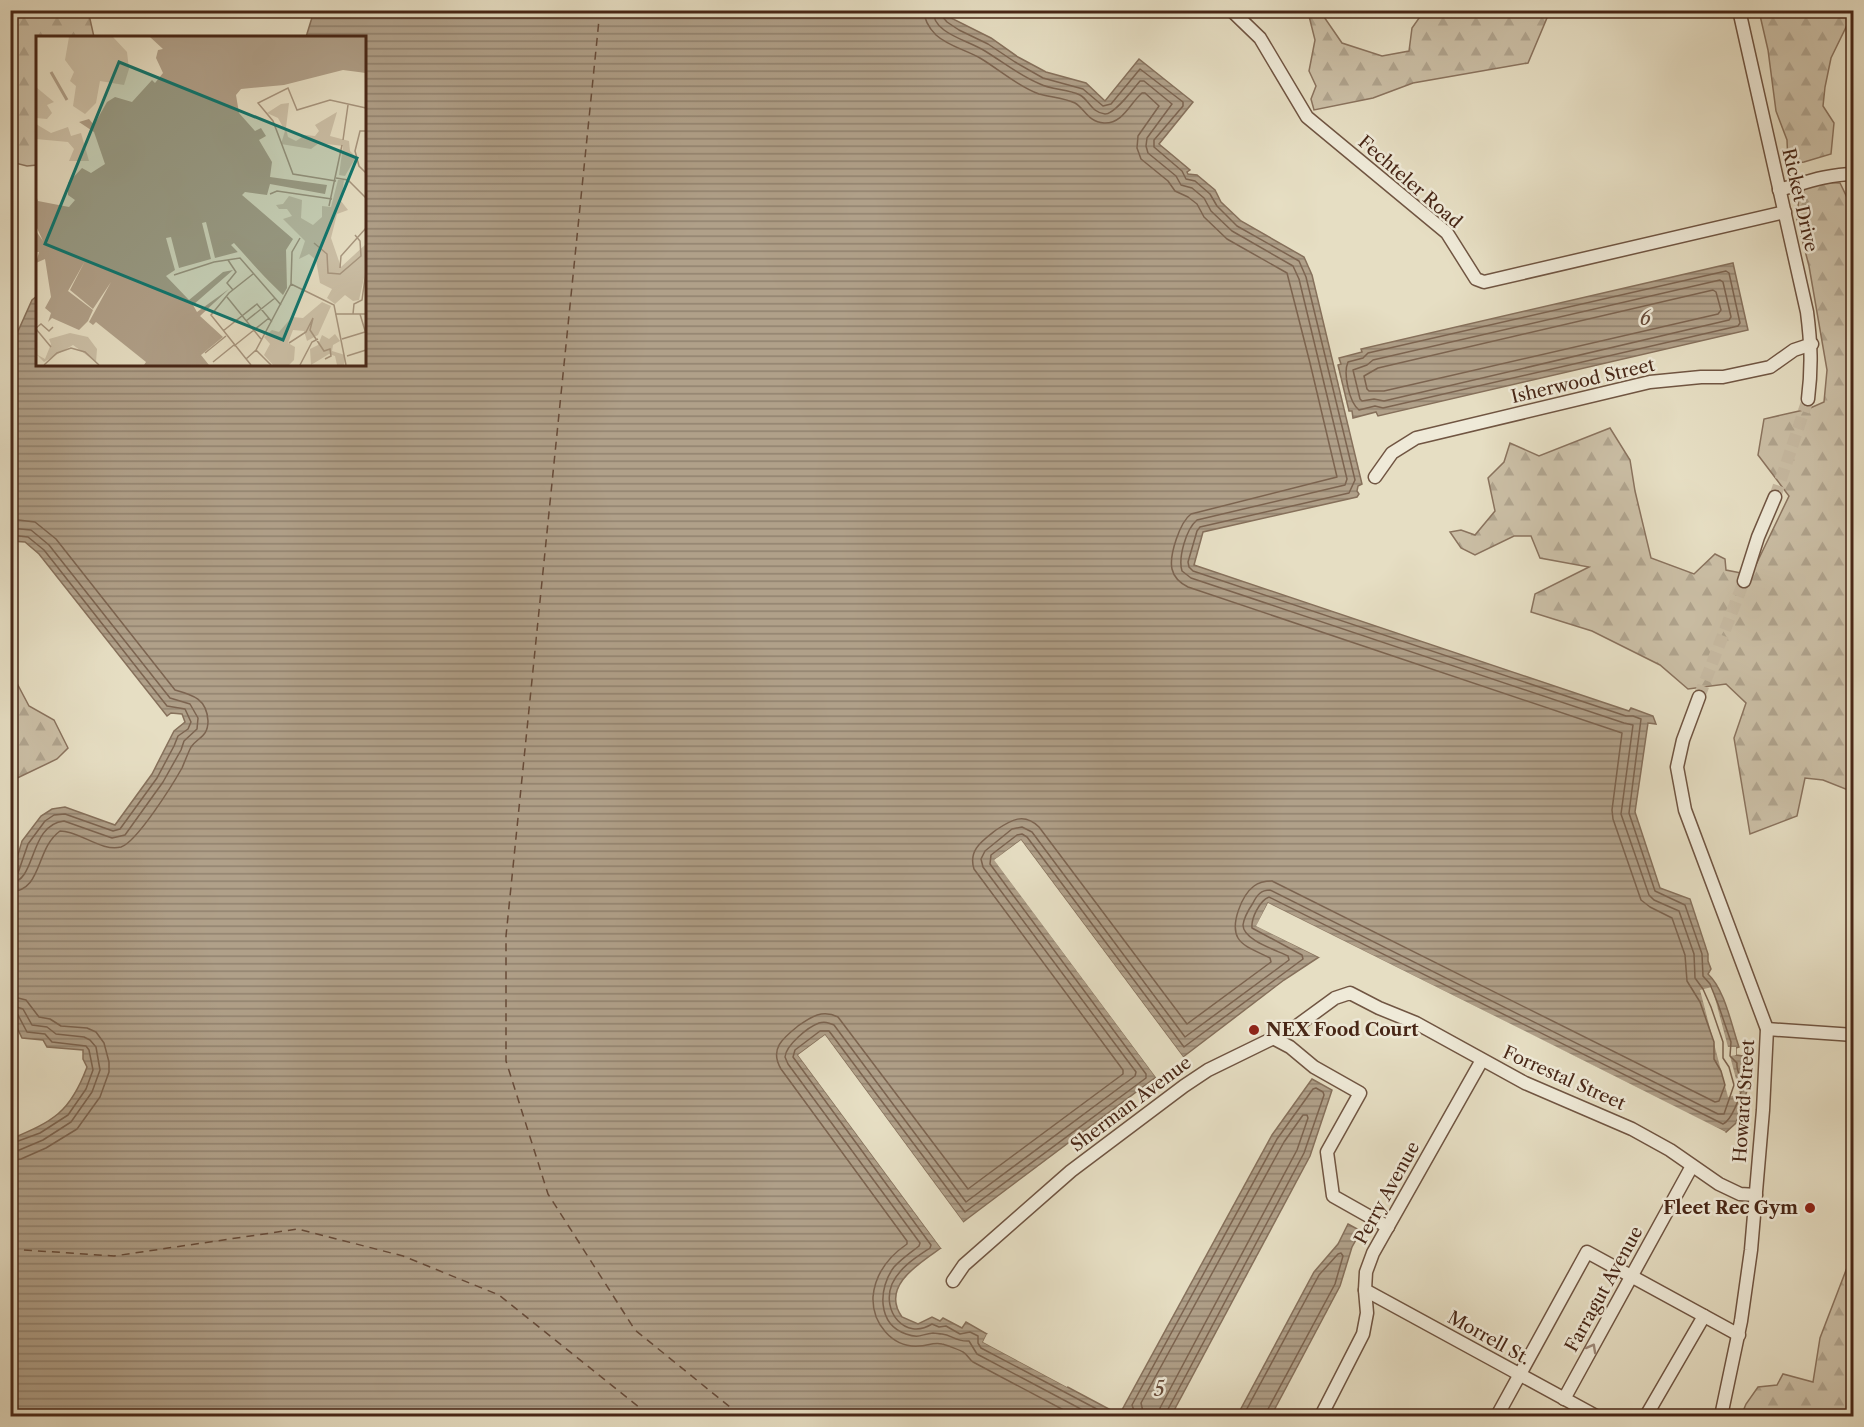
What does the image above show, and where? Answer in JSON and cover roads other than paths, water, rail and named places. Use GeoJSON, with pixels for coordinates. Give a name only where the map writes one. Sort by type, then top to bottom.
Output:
{"type":"FeatureCollection","features":[{"type":"Feature","properties":{"kind":"street","name":"Fechteler Road"},"geometry":{"type":"LineString","coordinates":[[1231,10],[1260,38],[1306,117],[1447,233],[1476,279],[1484,282],[1785,212]]}},
{"type":"Feature","properties":{"kind":"street","name":"Ricket Drive"},"geometry":{"type":"LineString","coordinates":[[1739,10],[1807,312],[1812,344],[1808,399]]}},
{"type":"Feature","properties":{"kind":"street"},"geometry":{"type":"LineString","coordinates":[[1779,190],[1821,178],[1854,174]]}},
{"type":"Feature","properties":{"kind":"street","name":"Isherwood Street"},"geometry":{"type":"LineString","coordinates":[[1375,477],[1392,453],[1416,438],[1650,382],[1701,376],[1724,377],[1770,367],[1794,350],[1812,344]]}},
{"type":"Feature","properties":{"kind":"street"},"geometry":{"type":"LineString","coordinates":[[1744,580],[1758,537],[1775,497]]}},
{"type":"Feature","properties":{"kind":"street","name":"Howard Street"},"geometry":{"type":"LineString","coordinates":[[1699,697],[1683,740],[1677,767],[1684,810],[1767,1029],[1763,1110],[1751,1250],[1739,1335],[1721,1416]]}},
{"type":"Feature","properties":{"kind":"street","name":"Sherman Avenue"},"geometry":{"type":"LineString","coordinates":[[953,1281],[964,1264],[1071,1171],[1208,1070],[1294,1028],[1335,998],[1350,993],[1354,994]]}},
{"type":"Feature","properties":{"kind":"street","name":"Forrestal Street"},"geometry":{"type":"LineString","coordinates":[[1354,994],[1379,1008],[1416,1023],[1525,1083],[1632,1129],[1670,1150],[1719,1184],[1740,1194],[1756,1195]]}},
{"type":"Feature","properties":{"kind":"street"},"geometry":{"type":"LineString","coordinates":[[1767,1029],[1854,1035]]}},
{"type":"Feature","properties":{"kind":"street"},"geometry":{"type":"LineString","coordinates":[[1273,1038],[1290,1047],[1314,1067],[1360,1093],[1327,1152],[1334,1196],[1388,1227]]}},
{"type":"Feature","properties":{"kind":"street","name":"Perry Avenue"},"geometry":{"type":"LineString","coordinates":[[1322,1416],[1363,1334],[1367,1313],[1366,1272],[1370,1262],[1482,1060]]}},
{"type":"Feature","properties":{"kind":"street","name":"Farragut Avenue"},"geometry":{"type":"LineString","coordinates":[[1564,1399],[1692,1166]]}},
{"type":"Feature","properties":{"kind":"street"},"geometry":{"type":"LineString","coordinates":[[1497,1416],[1587,1252],[1739,1335]]}},
{"type":"Feature","properties":{"kind":"street","name":"Morrell St."},"geometry":{"type":"LineString","coordinates":[[1365,1290],[1596,1416]]}},
{"type":"Feature","properties":{"kind":"street"},"geometry":{"type":"LineString","coordinates":[[1646,1416],[1704,1316]]}},
{"type":"Feature","properties":{"kind":"water"},"geometry":{"type":"Polygon","coordinates":[[[314,11],[945,11],[951,18],[991,38],[1018,57],[1046,72],[1086,83],[1105,101],[1139,59],[1193,102],[1159,144],[1190,170],[1188,174],[1197,175],[1215,190],[1221,202],[1241,221],[1304,257],[1312,275],[1362,484],[1358,486],[1357,497],[1203,532],[1194,565],[1629,711],[1631,708],[1653,716],[1656,724],[1648,723],[1635,812],[1660,888],[1690,899],[1708,954],[1711,969],[1708,974],[1719,989],[1727,1008],[1739,1047],[1736,1048],[1736,1055],[1743,1056],[1747,1065],[1743,1067],[1748,1088],[1736,1123],[1726,1132],[1712,1126],[1268,903],[1257,926],[1319,957],[1284,980],[1183,1057],[1021,840],[995,860],[1156,1077],[963,1222],[825,1035],[798,1055],[941,1248],[905,1276],[899,1286],[896,1306],[902,1317],[918,1324],[932,1317],[940,1321],[943,1318],[962,1328],[966,1322],[987,1334],[983,1342],[1122,1416],[11,1416],[11,1139],[38,1127],[58,1114],[74,1095],[87,1067],[83,1059],[83,1050],[47,1047],[43,1040],[22,1038],[11,1015],[11,878],[22,841],[41,816],[52,809],[65,807],[115,825],[152,774],[174,731],[185,722],[182,714],[171,713],[167,716],[39,554],[25,542],[11,541],[10,349],[32,300],[36,297],[36,366],[366,366],[366,36],[306,36],[314,11]]]}},
{"type":"Feature","properties":{"kind":"water","name":"6"},"geometry":{"type":"Polygon","coordinates":[[[1733,263],[1748,330],[1378,416],[1376,412],[1353,418],[1352,411],[1349,411],[1338,365],[1341,364],[1339,358],[1362,352],[1361,349],[1733,263]]]}},
{"type":"Feature","properties":{"kind":"water","name":"5"},"geometry":{"type":"Polygon","coordinates":[[[1312,1079],[1332,1090],[1310,1156],[1171,1416],[1135,1416],[1122,1410],[1272,1135],[1312,1079]]]}},
{"type":"Feature","properties":{"kind":"water"},"geometry":{"type":"Polygon","coordinates":[[[1348,1224],[1361,1231],[1352,1247],[1340,1286],[1271,1416],[1237,1416],[1314,1272],[1338,1244],[1348,1224]]]}},
{"type":"Feature","properties":{"kind":"tunnel"},"geometry":{"type":"LineString","coordinates":[[1775,497],[1808,399]]}},
{"type":"Feature","properties":{"kind":"tunnel"},"geometry":{"type":"LineString","coordinates":[[1699,697],[1744,581]]}},
{"type":"Feature","properties":{"kind":"place","name":"NEX Food Court"},"geometry":{"type":"Point","coordinates":[1254,1030]}},
{"type":"Feature","properties":{"kind":"place","name":"Fleet Rec Gym"},"geometry":{"type":"Point","coordinates":[1810,1208]}}]}
